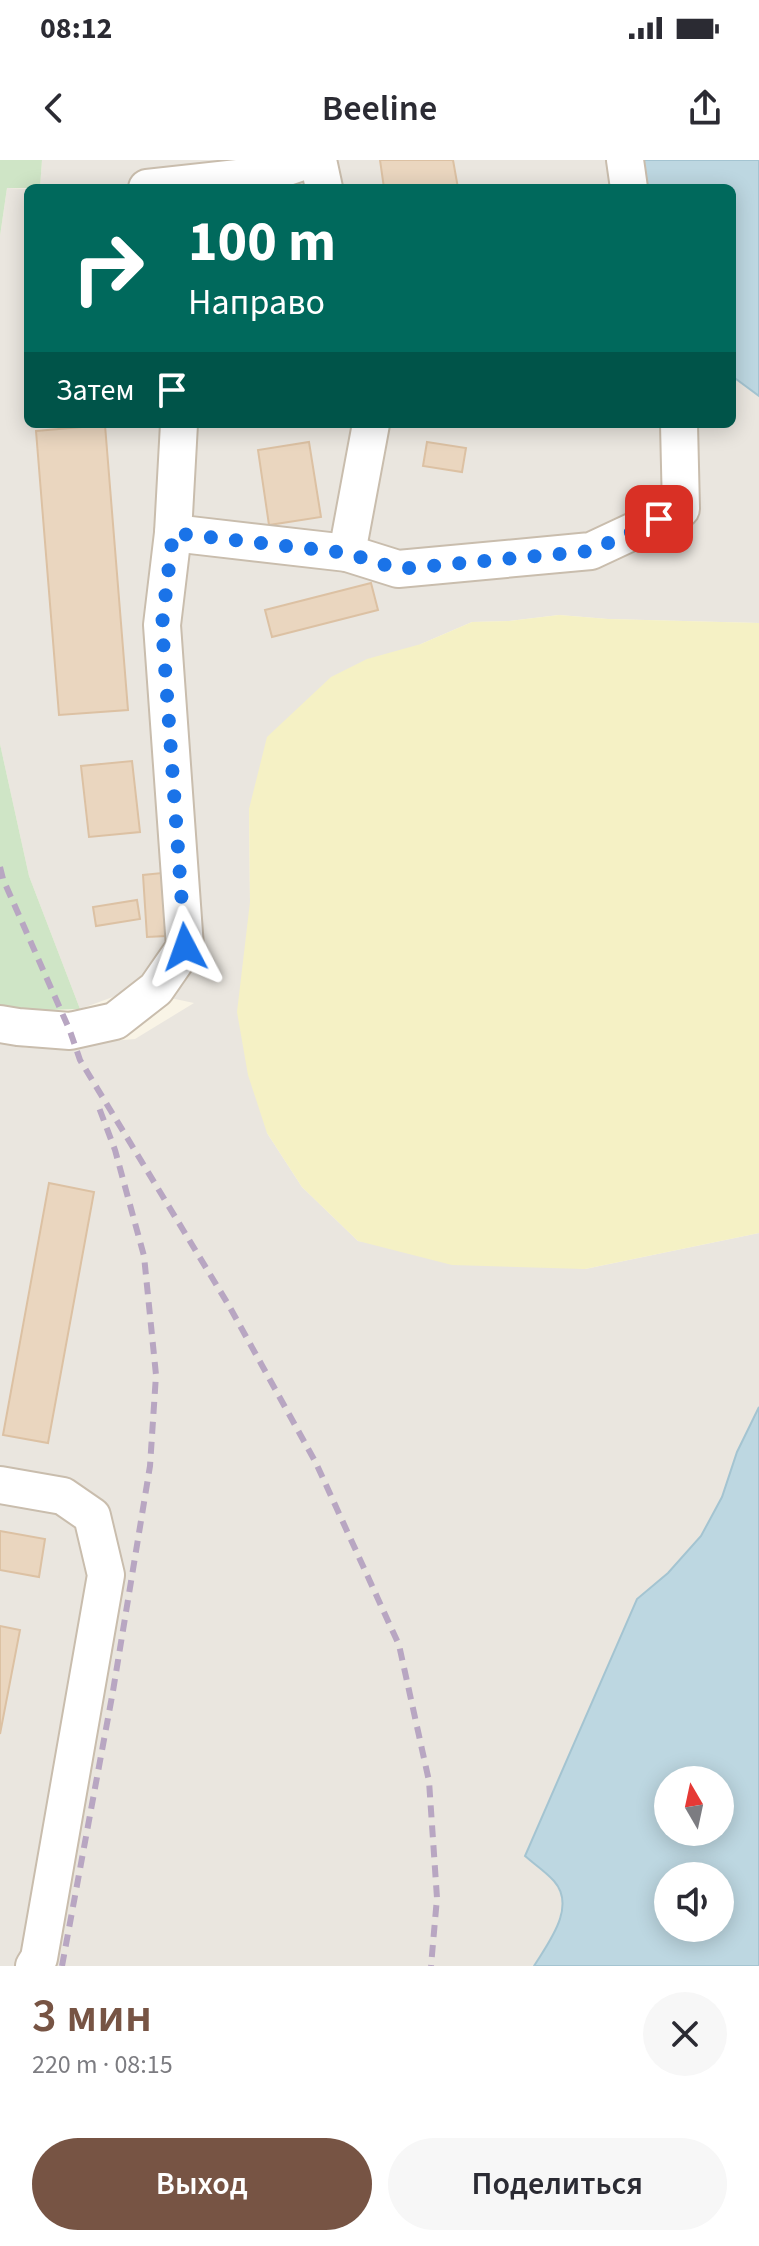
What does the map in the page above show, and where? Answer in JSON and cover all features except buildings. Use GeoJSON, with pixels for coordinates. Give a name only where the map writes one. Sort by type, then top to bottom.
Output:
{"type":"FeatureCollection","features":[{"type":"Feature","properties":{"kind":"lane"},"geometry":{"type":"LineString","coordinates":[[132,160],[143,184]]}},
{"type":"Feature","properties":{"kind":"lane"},"geometry":{"type":"LineString","coordinates":[[182,184],[264,175],[308,160]]}},
{"type":"Feature","properties":{"kind":"lane"},"geometry":{"type":"LineString","coordinates":[[318,160],[323,184]]}},
{"type":"Feature","properties":{"kind":"lane"},"geometry":{"type":"LineString","coordinates":[[625,160],[628,184]]}},
{"type":"Feature","properties":{"kind":"lane"},"geometry":{"type":"LineString","coordinates":[[0,1024],[70,1031],[115,1021],[156,989],[185,947],[162,625],[173,533],[179,428]]}},
{"type":"Feature","properties":{"kind":"lane"},"geometry":{"type":"LineString","coordinates":[[347,553],[370,428]]}},
{"type":"Feature","properties":{"kind":"lane"},"geometry":{"type":"LineString","coordinates":[[173,533],[347,553],[398,569],[591,551],[681,509],[679,428]]}},
{"type":"Feature","properties":{"kind":"lane"},"geometry":{"type":"LineString","coordinates":[[0,1485],[63,1496],[92,1516],[106,1575],[39,1958],[34,1966]]}},
{"type":"Feature","properties":{"kind":"shaded area"},"geometry":{"type":"Polygon","coordinates":[[[42,160],[643,160],[647,184],[40,184],[42,160]]]}},
{"type":"Feature","properties":{"kind":"shaded area"},"geometry":{"type":"Polygon","coordinates":[[[7,188],[24,189],[24,428],[736,428],[736,379],[759,396],[759,623],[559,615],[472,622],[421,644],[249,809],[250,902],[267,1133],[302,1187],[358,1241],[585,1269],[759,1233],[759,1407],[737,1452],[722,1497],[701,1536],[668,1573],[637,1599],[525,1855],[556,1883],[563,1900],[558,1925],[534,1966],[0,1966],[0,1042],[27,1048],[135,1039],[194,1003],[132,990],[80,1009],[29,876],[0,744],[0,236],[7,188]]]}},
{"type":"Feature","properties":{"kind":"green space"},"geometry":{"type":"Polygon","coordinates":[[[0,160],[42,160],[40,184],[7,188],[0,236],[0,160]]]}},
{"type":"Feature","properties":{"kind":"green space"},"geometry":{"type":"Polygon","coordinates":[[[0,744],[29,876],[80,1009],[18,1011],[0,1008],[0,744]]]}},
{"type":"Feature","properties":{"kind":"sand"},"geometry":{"type":"Polygon","coordinates":[[[559,615],[759,623],[759,1233],[585,1269],[452,1265],[358,1241],[302,1187],[267,1133],[248,1075],[237,1012],[250,902],[249,809],[267,737],[331,677],[367,659],[421,644],[472,622],[559,615]]]}},
{"type":"Feature","properties":{"kind":"water"},"geometry":{"type":"Polygon","coordinates":[[[643,160],[759,160],[759,396],[736,379],[736,184],[647,184],[643,160]]]}},
{"type":"Feature","properties":{"kind":"water"},"geometry":{"type":"Polygon","coordinates":[[[759,1407],[759,1966],[534,1966],[558,1925],[563,1902],[554,1881],[525,1856],[637,1599],[668,1573],[701,1536],[722,1497],[737,1452],[759,1407]]]}},
{"type":"Feature","properties":{"kind":"railway"},"geometry":{"type":"LineString","coordinates":[[0,867],[80,1060],[228,1304],[316,1463],[399,1645],[429,1781],[437,1898],[431,1966]]}},
{"type":"Feature","properties":{"kind":"railway"},"geometry":{"type":"LineString","coordinates":[[62,1966],[113,1691],[150,1466],[156,1375],[144,1256],[115,1150],[98,1105]]}},
{"type":"Feature","properties":{"kind":"route"},"geometry":{"type":"LineString","coordinates":[[185,947],[162,625],[173,533],[347,553],[398,569],[591,551],[659,519]]}}]}
